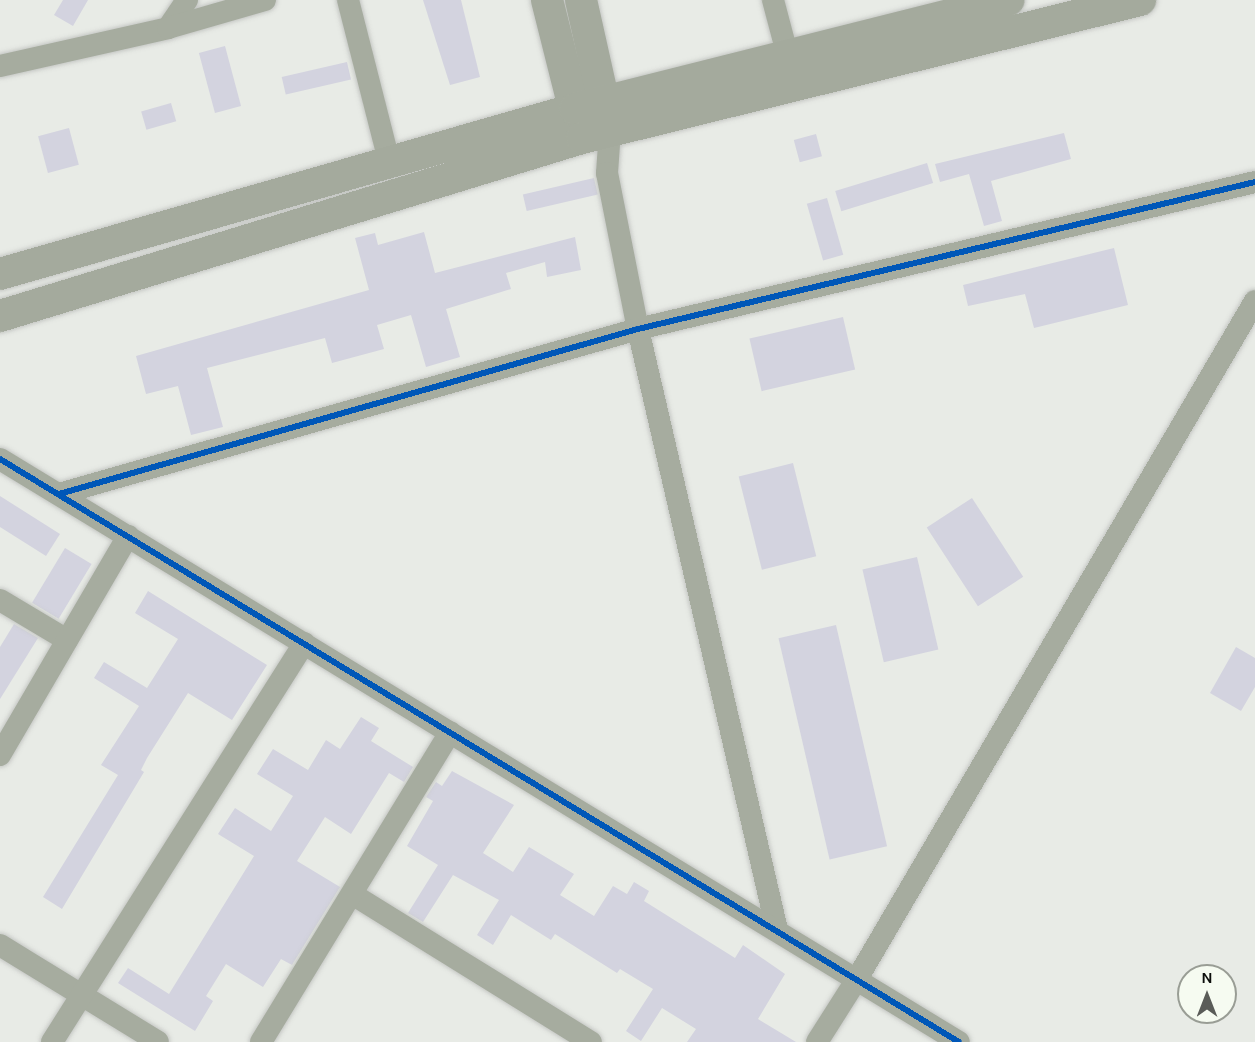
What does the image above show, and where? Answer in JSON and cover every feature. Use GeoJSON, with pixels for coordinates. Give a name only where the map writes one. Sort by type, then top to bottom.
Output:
{"type":"FeatureCollection","features":[{"type":"Feature","properties":{"kind":"main road"},"geometry":{"type":"LineString","coordinates":[[547,0],[592,120]]}},
{"type":"Feature","properties":{"kind":"main road"},"geometry":{"type":"LineString","coordinates":[[581,0],[592,120]]}},
{"type":"Feature","properties":{"kind":"main road"},"geometry":{"type":"LineString","coordinates":[[0,316],[787,55],[1008,0]]}},
{"type":"Feature","properties":{"kind":"main road"},"geometry":{"type":"LineString","coordinates":[[0,274],[389,161],[592,120],[795,86],[1140,0]]}},
{"type":"Feature","properties":{"kind":"street"},"geometry":{"type":"LineString","coordinates":[[168,28],[187,0]]}},
{"type":"Feature","properties":{"kind":"street"},"geometry":{"type":"LineString","coordinates":[[0,66],[168,28],[265,0]]}},
{"type":"Feature","properties":{"kind":"street"},"geometry":{"type":"LineString","coordinates":[[348,0],[389,161]]}},
{"type":"Feature","properties":{"kind":"street"},"geometry":{"type":"LineString","coordinates":[[773,0],[795,86]]}},
{"type":"Feature","properties":{"kind":"street"},"geometry":{"type":"LineString","coordinates":[[592,120],[607,173],[638,329],[777,930]]}},
{"type":"Feature","properties":{"kind":"street"},"geometry":{"type":"LineString","coordinates":[[59,495],[638,329],[1255,182]]}},
{"type":"Feature","properties":{"kind":"street"},"geometry":{"type":"LineString","coordinates":[[817,1042],[858,979],[1255,301]]}},
{"type":"Feature","properties":{"kind":"street"},"geometry":{"type":"LineString","coordinates":[[0,459],[959,1042]]}},
{"type":"Feature","properties":{"kind":"street"},"geometry":{"type":"LineString","coordinates":[[0,755],[9,720],[67,640],[128,536]]}},
{"type":"Feature","properties":{"kind":"street"},"geometry":{"type":"LineString","coordinates":[[0,600],[67,640]]}},
{"type":"Feature","properties":{"kind":"street"},"geometry":{"type":"LineString","coordinates":[[52,1042],[304,643]]}},
{"type":"Feature","properties":{"kind":"street"},"geometry":{"type":"LineString","coordinates":[[261,1042],[450,732]]}},
{"type":"Feature","properties":{"kind":"street"},"geometry":{"type":"LineString","coordinates":[[352,894],[591,1042]]}},
{"type":"Feature","properties":{"kind":"street"},"geometry":{"type":"LineString","coordinates":[[0,945],[158,1042]]}},
{"type":"Feature","properties":{"kind":"building"},"geometry":{"type":"Polygon","coordinates":[[[63,0],[88,0],[73,26],[54,15],[63,0]]]}},
{"type":"Feature","properties":{"kind":"building"},"geometry":{"type":"Polygon","coordinates":[[[423,0],[461,0],[480,77],[450,85],[423,0]]]}},
{"type":"Feature","properties":{"kind":"building"},"geometry":{"type":"Polygon","coordinates":[[[225,46],[241,106],[215,113],[199,53],[225,46]]]}},
{"type":"Feature","properties":{"kind":"building"},"geometry":{"type":"Polygon","coordinates":[[[347,62],[351,80],[286,95],[282,77],[347,62]]]}},
{"type":"Feature","properties":{"kind":"building"},"geometry":{"type":"Polygon","coordinates":[[[171,103],[176,121],[146,130],[141,112],[171,103]]]}},
{"type":"Feature","properties":{"kind":"building"},"geometry":{"type":"Polygon","coordinates":[[[69,128],[79,165],[48,173],[38,136],[69,128]]]}},
{"type":"Feature","properties":{"kind":"building"},"geometry":{"type":"Polygon","coordinates":[[[1064,133],[1071,159],[991,181],[1002,221],[984,226],[969,174],[940,182],[935,164],[1064,133]]]}},
{"type":"Feature","properties":{"kind":"building"},"geometry":{"type":"Polygon","coordinates":[[[816,134],[822,156],[800,162],[794,140],[816,134]]]}},
{"type":"Feature","properties":{"kind":"building"},"geometry":{"type":"Polygon","coordinates":[[[927,163],[933,183],[841,211],[835,191],[927,163]]]}},
{"type":"Feature","properties":{"kind":"building"},"geometry":{"type":"Polygon","coordinates":[[[594,178],[598,195],[527,211],[523,194],[594,178]]]}},
{"type":"Feature","properties":{"kind":"building"},"geometry":{"type":"Polygon","coordinates":[[[827,198],[843,255],[823,261],[807,204],[827,198]]]}},
{"type":"Feature","properties":{"kind":"building"},"geometry":{"type":"Polygon","coordinates":[[[424,232],[435,273],[575,237],[581,270],[547,277],[545,262],[506,273],[511,289],[446,309],[460,357],[426,367],[411,315],[377,325],[384,349],[332,363],[325,338],[207,368],[223,427],[191,435],[178,386],[146,394],[136,356],[369,290],[355,238],[375,233],[378,245],[424,232]]]}},
{"type":"Feature","properties":{"kind":"building"},"geometry":{"type":"Polygon","coordinates":[[[1114,248],[1128,305],[1034,328],[1025,294],[968,306],[963,285],[1114,248]]]}},
{"type":"Feature","properties":{"kind":"building"},"geometry":{"type":"Polygon","coordinates":[[[843,317],[855,370],[762,391],[749,339],[843,317]]]}},
{"type":"Feature","properties":{"kind":"building"},"geometry":{"type":"Polygon","coordinates":[[[793,463],[816,556],[762,570],[739,477],[793,463]]]}},
{"type":"Feature","properties":{"kind":"building"},"geometry":{"type":"Polygon","coordinates":[[[0,496],[60,534],[46,556],[0,527],[0,496]]]}},
{"type":"Feature","properties":{"kind":"building"},"geometry":{"type":"Polygon","coordinates":[[[972,498],[1023,577],[978,606],[927,527],[972,498]]]}},
{"type":"Feature","properties":{"kind":"building"},"geometry":{"type":"Polygon","coordinates":[[[65,548],[92,564],[59,619],[32,603],[65,548]]]}},
{"type":"Feature","properties":{"kind":"building"},"geometry":{"type":"Polygon","coordinates":[[[917,557],[938,650],[884,662],[862,570],[917,557]]]}},
{"type":"Feature","properties":{"kind":"building"},"geometry":{"type":"Polygon","coordinates":[[[148,591],[267,665],[232,720],[188,693],[147,758],[141,770],[144,772],[62,909],[43,897],[118,775],[101,765],[139,706],[94,678],[104,662],[147,688],[178,639],[135,613],[148,591]]]}},
{"type":"Feature","properties":{"kind":"building"},"geometry":{"type":"Polygon","coordinates":[[[14,624],[38,638],[0,699],[0,647],[14,624]]]}},
{"type":"Feature","properties":{"kind":"building"},"geometry":{"type":"Polygon","coordinates":[[[836,625],[887,846],[830,859],[779,638],[836,625]]]}},
{"type":"Feature","properties":{"kind":"building"},"geometry":{"type":"Polygon","coordinates":[[[1236,647],[1255,658],[1255,687],[1241,711],[1210,693],[1236,647]]]}},
{"type":"Feature","properties":{"kind":"building"},"geometry":{"type":"Polygon","coordinates":[[[361,717],[379,728],[371,741],[413,767],[404,782],[389,773],[351,834],[325,817],[297,861],[340,887],[292,965],[281,959],[263,987],[226,964],[206,996],[213,1001],[195,1031],[118,983],[128,968],[169,994],[254,856],[218,834],[235,808],[271,831],[293,796],[257,774],[273,749],[308,770],[326,740],[340,749],[361,717]]]}},
{"type":"Feature","properties":{"kind":"building"},"geometry":{"type":"Polygon","coordinates":[[[452,771],[514,805],[483,853],[513,872],[529,847],[574,874],[560,895],[594,916],[613,886],[627,894],[634,882],[649,891],[644,901],[735,958],[743,945],[785,974],[758,1019],[796,1042],[687,1042],[696,1029],[662,1008],[641,1041],[626,1031],[653,989],[620,969],[617,973],[555,934],[551,940],[511,915],[493,945],[477,935],[499,900],[453,875],[423,922],[408,913],[438,865],[407,846],[433,801],[426,797],[436,782],[442,786],[452,771]]]}},
{"type":"Feature","properties":{"kind":"cycle path"},"geometry":{"type":"LineString","coordinates":[[59,494],[638,329],[1255,182]]}},
{"type":"Feature","properties":{"kind":"cycle path"},"geometry":{"type":"LineString","coordinates":[[0,459],[959,1042]]}}]}
